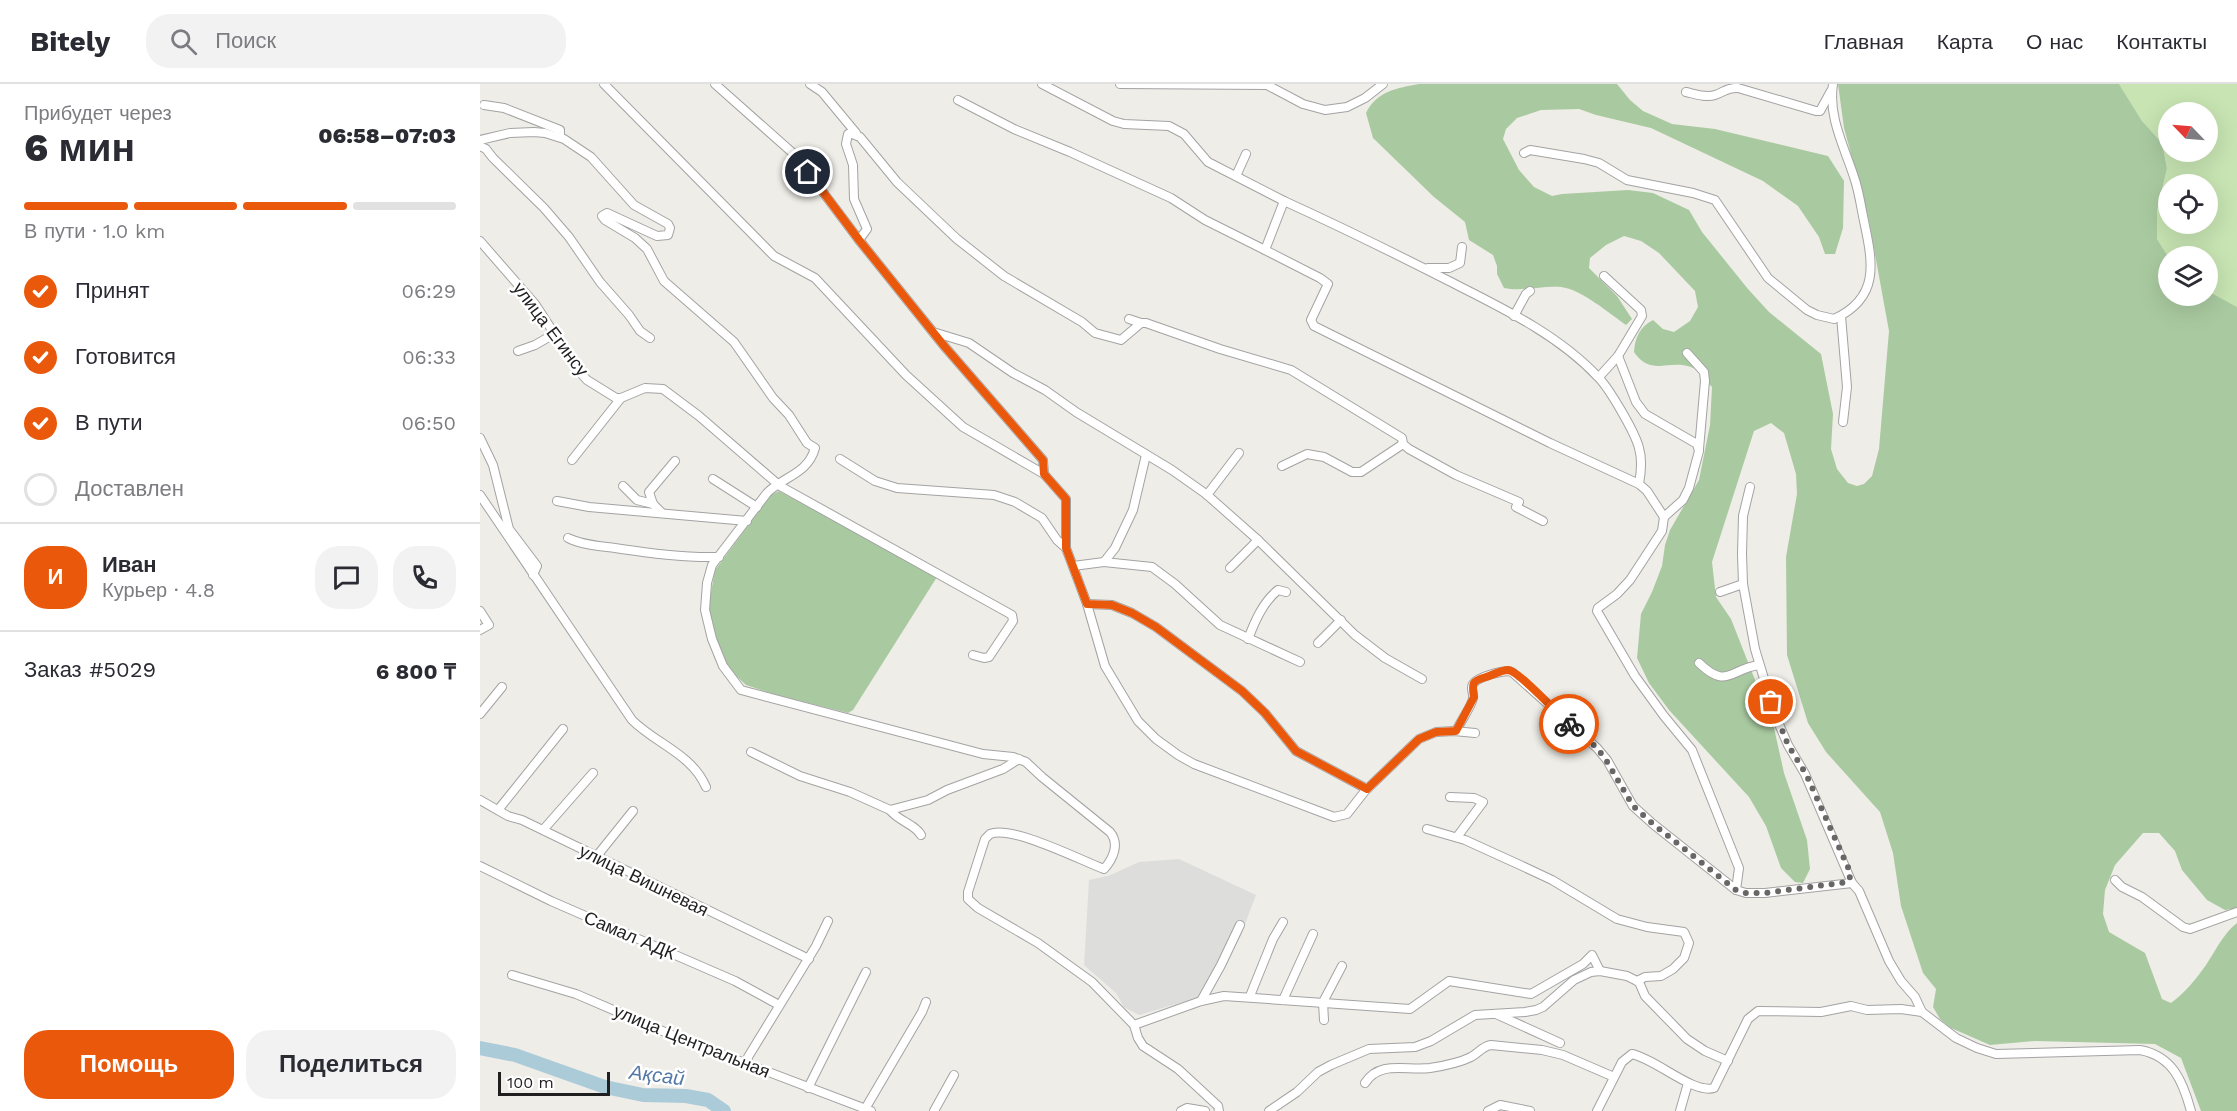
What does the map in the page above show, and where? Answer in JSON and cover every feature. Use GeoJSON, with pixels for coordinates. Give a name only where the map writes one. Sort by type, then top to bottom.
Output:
{"type":"FeatureCollection","features":[{"type":"Feature","properties":{"kind":"street"},"geometry":{"type":"LineString","coordinates":[[604,84],[774,256],[815,278],[906,375],[963,428],[1044,474],[1066,499],[1066,548],[1087,604],[1105,666],[1138,721],[1156,739],[1194,764],[1334,817],[1347,814],[1367,789],[1419,739],[1436,732],[1475,733]]}},
{"type":"Feature","properties":{"kind":"street"},"geometry":{"type":"LineString","coordinates":[[715,84],[795,155],[933,332],[1043,460],[1044,474]]}},
{"type":"Feature","properties":{"kind":"street"},"geometry":{"type":"LineString","coordinates":[[810,84],[822,92],[897,182],[936,221],[1004,276],[1082,322],[1090,331],[1103,336],[1121,340],[1142,323]]}},
{"type":"Feature","properties":{"kind":"street"},"geometry":{"type":"LineString","coordinates":[[1042,84],[1113,121],[1124,124],[1169,126],[1184,134],[1208,162],[1423,268],[1514,316],[1568,351],[1599,377],[1632,432],[1640,449],[1639,484]]}},
{"type":"Feature","properties":{"kind":"street"},"geometry":{"type":"LineString","coordinates":[[1119,84],[1267,86],[1303,104],[1325,110],[1347,107],[1365,98],[1383,84]]}},
{"type":"Feature","properties":{"kind":"street"},"geometry":{"type":"LineString","coordinates":[[1686,92],[1709,97],[1731,87],[1820,111],[1828,100],[1832,85]]}},
{"type":"Feature","properties":{"kind":"street"},"geometry":{"type":"LineString","coordinates":[[1524,153],[1530,150],[1584,159],[1599,163],[1627,180],[1693,193],[1715,200],[1754,259],[1779,289],[1818,315],[1834,319],[1857,304],[1867,292],[1871,268],[1868,240],[1854,177],[1835,126],[1832,85]]}},
{"type":"Feature","properties":{"kind":"street"},"geometry":{"type":"LineString","coordinates":[[957,100],[1014,129],[1171,198],[1205,220],[1316,275],[1328,284],[1312,316],[1314,326],[1550,443],[1639,484],[1647,491],[1664,517],[1662,531],[1629,580],[1597,611],[1635,676],[1692,750],[1739,867],[1736,890]]}},
{"type":"Feature","properties":{"kind":"street"},"geometry":{"type":"LineString","coordinates":[[484,105],[504,108],[560,130],[560,137]]}},
{"type":"Feature","properties":{"kind":"street"},"geometry":{"type":"LineString","coordinates":[[846,123],[846,144],[853,165],[854,199],[867,229],[859,240]]}},
{"type":"Feature","properties":{"kind":"street"},"geometry":{"type":"LineString","coordinates":[[650,338],[640,331],[600,282],[569,237],[483,144],[523,132],[545,133],[560,137],[591,157],[634,206],[668,224],[670,228],[668,235],[657,236],[607,213],[602,216],[635,238],[646,249],[664,281],[734,342],[773,398],[789,415],[807,443],[815,448],[813,455],[800,472],[777,483],[712,565],[707,583],[705,609],[712,639],[723,666],[741,690],[983,754],[1019,759],[1026,762],[1110,832],[1114,837],[1113,856],[1104,869],[1037,841],[996,831],[985,839],[968,892],[968,899],[978,908],[1038,943],[1078,971],[1134,1025],[1137,1038],[1143,1046],[1178,1069],[1218,1106],[1219,1111]]}},
{"type":"Feature","properties":{"kind":"street"},"geometry":{"type":"LineString","coordinates":[[847,137],[850,133],[856,133]]}},
{"type":"Feature","properties":{"kind":"street"},"geometry":{"type":"LineString","coordinates":[[1236,176],[1246,154]]}},
{"type":"Feature","properties":{"kind":"street"},"geometry":{"type":"LineString","coordinates":[[1265,250],[1284,201]]}},
{"type":"Feature","properties":{"kind":"street","name":"улица Егинсу"},"geometry":{"type":"LineString","coordinates":[[480,241],[535,304],[572,362],[587,380],[616,398],[621,398]]}},
{"type":"Feature","properties":{"kind":"street"},"geometry":{"type":"LineString","coordinates":[[1423,268],[1456,267],[1460,263],[1462,247]]}},
{"type":"Feature","properties":{"kind":"street"},"geometry":{"type":"LineString","coordinates":[[1599,377],[1618,356],[1639,322],[1641,310],[1604,276]]}},
{"type":"Feature","properties":{"kind":"street"},"geometry":{"type":"LineString","coordinates":[[1514,316],[1530,291]]}},
{"type":"Feature","properties":{"kind":"street"},"geometry":{"type":"LineString","coordinates":[[1841,316],[1847,387],[1843,422]]}},
{"type":"Feature","properties":{"kind":"street"},"geometry":{"type":"LineString","coordinates":[[1129,319],[1291,370],[1402,438],[1404,444],[1448,471],[1519,502],[1516,507],[1543,521]]}},
{"type":"Feature","properties":{"kind":"street"},"geometry":{"type":"LineString","coordinates":[[933,332],[969,344],[1172,470],[1207,495],[1258,540],[1291,575],[1369,646],[1422,679]]}},
{"type":"Feature","properties":{"kind":"street"},"geometry":{"type":"LineString","coordinates":[[518,351],[535,345],[554,334]]}},
{"type":"Feature","properties":{"kind":"street"},"geometry":{"type":"LineString","coordinates":[[1664,517],[1686,494],[1699,445],[1705,387],[1704,372],[1687,353]]}},
{"type":"Feature","properties":{"kind":"street"},"geometry":{"type":"LineString","coordinates":[[1618,356],[1636,402],[1645,414],[1699,445]]}},
{"type":"Feature","properties":{"kind":"street"},"geometry":{"type":"LineString","coordinates":[[572,460],[621,398],[645,388],[663,389],[699,416],[777,483],[1012,615],[1013,621],[989,657],[973,655]]}},
{"type":"Feature","properties":{"kind":"street"},"geometry":{"type":"LineString","coordinates":[[480,438],[493,465],[510,529],[537,566],[533,575]]}},
{"type":"Feature","properties":{"kind":"street"},"geometry":{"type":"LineString","coordinates":[[1282,466],[1307,454],[1324,457],[1352,472],[1361,472],[1404,444]]}},
{"type":"Feature","properties":{"kind":"street"},"geometry":{"type":"LineString","coordinates":[[1207,495],[1239,453]]}},
{"type":"Feature","properties":{"kind":"street"},"geometry":{"type":"LineString","coordinates":[[1104,562],[1115,548],[1133,510],[1146,455]]}},
{"type":"Feature","properties":{"kind":"street"},"geometry":{"type":"LineString","coordinates":[[840,459],[883,485],[1004,497],[1042,518],[1057,540],[1066,548]]}},
{"type":"Feature","properties":{"kind":"street"},"geometry":{"type":"LineString","coordinates":[[662,513],[649,497],[651,488],[675,461]]}},
{"type":"Feature","properties":{"kind":"street"},"geometry":{"type":"LineString","coordinates":[[713,479],[758,507]]}},
{"type":"Feature","properties":{"kind":"street"},"geometry":{"type":"LineString","coordinates":[[623,486],[637,500],[653,504]]}},
{"type":"Feature","properties":{"kind":"street"},"geometry":{"type":"LineString","coordinates":[[1750,487],[1742,527],[1743,584],[1760,664],[1775,715],[1788,745],[1806,774],[1850,880],[1859,891],[1889,961],[1922,1012],[1956,1038],[1996,1054],[2140,1050],[2151,1053],[2166,1063],[2182,1082],[2191,1111]]}},
{"type":"Feature","properties":{"kind":"street"},"geometry":{"type":"LineString","coordinates":[[480,495],[632,720],[698,771],[706,787]]}},
{"type":"Feature","properties":{"kind":"street"},"geometry":{"type":"LineString","coordinates":[[557,501],[589,507],[747,521]]}},
{"type":"Feature","properties":{"kind":"street"},"geometry":{"type":"LineString","coordinates":[[568,538],[591,544],[692,558],[719,557]]}},
{"type":"Feature","properties":{"kind":"street"},"geometry":{"type":"LineString","coordinates":[[1230,568],[1258,540]]}},
{"type":"Feature","properties":{"kind":"street"},"geometry":{"type":"LineString","coordinates":[[1073,566],[1104,562],[1152,567],[1175,584],[1220,625],[1300,662]]}},
{"type":"Feature","properties":{"kind":"street"},"geometry":{"type":"LineString","coordinates":[[1720,592],[1743,584]]}},
{"type":"Feature","properties":{"kind":"street"},"geometry":{"type":"LineString","coordinates":[[1248,639],[1255,621],[1272,594],[1278,590],[1286,592]]}},
{"type":"Feature","properties":{"kind":"street"},"geometry":{"type":"LineString","coordinates":[[1087,604],[1112,605],[1156,627],[1242,691],[1265,713],[1296,751],[1367,789]]}},
{"type":"Feature","properties":{"kind":"street"},"geometry":{"type":"LineString","coordinates":[[480,611],[489,625],[480,630]]}},
{"type":"Feature","properties":{"kind":"street"},"geometry":{"type":"LineString","coordinates":[[1318,643],[1341,620]]}},
{"type":"Feature","properties":{"kind":"street"},"geometry":{"type":"LineString","coordinates":[[1699,663],[1712,675],[1719,677],[1760,664]]}},
{"type":"Feature","properties":{"kind":"street"},"geometry":{"type":"LineString","coordinates":[[1456,731],[1474,697],[1471,687],[1473,684],[1484,677],[1507,670],[1597,748],[1633,806],[1736,890],[1746,893],[1765,893],[1850,880]]}},
{"type":"Feature","properties":{"kind":"street"},"geometry":{"type":"LineString","coordinates":[[480,714],[502,687]]}},
{"type":"Feature","properties":{"kind":"street"},"geometry":{"type":"LineString","coordinates":[[498,810],[563,729]]}},
{"type":"Feature","properties":{"kind":"street"},"geometry":{"type":"LineString","coordinates":[[750,752],[800,776],[850,792],[890,810],[894,816],[917,829],[921,835]]}},
{"type":"Feature","properties":{"kind":"street"},"geometry":{"type":"LineString","coordinates":[[890,810],[928,800],[947,790],[1004,769],[1019,759]]}},
{"type":"Feature","properties":{"kind":"street"},"geometry":{"type":"LineString","coordinates":[[543,830],[593,773]]}},
{"type":"Feature","properties":{"kind":"street"},"geometry":{"type":"LineString","coordinates":[[1450,797],[1474,798],[1483,802],[1457,837]]}},
{"type":"Feature","properties":{"kind":"street","name":"улица Вишневая"},"geometry":{"type":"LineString","coordinates":[[480,800],[809,958]]}},
{"type":"Feature","properties":{"kind":"street"},"geometry":{"type":"LineString","coordinates":[[597,857],[633,811]]}},
{"type":"Feature","properties":{"kind":"street"},"geometry":{"type":"LineString","coordinates":[[1427,829],[1457,837],[1538,873],[1617,919],[1647,927],[1684,932],[1689,943],[1680,963],[1661,976],[1645,977],[1637,981]]}},
{"type":"Feature","properties":{"kind":"street","name":"Самал АДК"},"geometry":{"type":"LineString","coordinates":[[480,866],[551,901],[735,981],[779,1005]]}},
{"type":"Feature","properties":{"kind":"street"},"geometry":{"type":"LineString","coordinates":[[2115,880],[2182,927],[2190,929],[2237,912]]}},
{"type":"Feature","properties":{"kind":"street"},"geometry":{"type":"LineString","coordinates":[[747,1065],[748,1057],[809,958],[828,921]]}},
{"type":"Feature","properties":{"kind":"street"},"geometry":{"type":"LineString","coordinates":[[1250,996],[1273,939],[1283,922]]}},
{"type":"Feature","properties":{"kind":"street"},"geometry":{"type":"LineString","coordinates":[[1201,1001],[1240,925]]}},
{"type":"Feature","properties":{"kind":"street"},"geometry":{"type":"LineString","coordinates":[[1283,1000],[1313,934]]}},
{"type":"Feature","properties":{"kind":"street"},"geometry":{"type":"LineString","coordinates":[[1134,1025],[1201,1001],[1224,996],[1250,996],[1410,1009],[1449,981],[1531,994],[1583,964],[1592,955],[1600,971]]}},
{"type":"Feature","properties":{"kind":"street"},"geometry":{"type":"LineString","coordinates":[[1324,1020],[1323,1002],[1342,966]]}},
{"type":"Feature","properties":{"kind":"street"},"geometry":{"type":"LineString","coordinates":[[1269,1111],[1297,1092],[1318,1072],[1331,1065],[1369,1049],[1415,1047],[1431,1041],[1475,1015],[1525,1012],[1543,1007],[1574,980],[1591,972],[1600,971],[1627,976],[1637,981],[1645,996],[1687,1039],[1710,1054],[1728,1061]]}},
{"type":"Feature","properties":{"kind":"street"},"geometry":{"type":"LineString","coordinates":[[808,1088],[866,972]]}},
{"type":"Feature","properties":{"kind":"street","name":"улица Центральная"},"geometry":{"type":"LineString","coordinates":[[512,975],[584,997],[747,1065],[868,1110]]}},
{"type":"Feature","properties":{"kind":"street"},"geometry":{"type":"LineString","coordinates":[[868,1110],[926,1002]]}},
{"type":"Feature","properties":{"kind":"street"},"geometry":{"type":"LineString","coordinates":[[1597,1111],[1622,1062],[1632,1054],[1652,1060],[1699,1088],[1714,1088],[1751,1016],[1758,1011],[1821,1012],[1851,1006],[1866,1010],[1900,1009],[1922,1012]]}},
{"type":"Feature","properties":{"kind":"street"},"geometry":{"type":"LineString","coordinates":[[1495,1013],[1560,1043]]}},
{"type":"Feature","properties":{"kind":"street"},"geometry":{"type":"LineString","coordinates":[[1365,1083],[1370,1075],[1380,1069],[1446,1065],[1470,1058],[1485,1046],[1491,1045],[1542,1050],[1563,1055],[1614,1077]]}},
{"type":"Feature","properties":{"kind":"street"},"geometry":{"type":"LineString","coordinates":[[934,1111],[954,1075]]}},
{"type":"Feature","properties":{"kind":"street"},"geometry":{"type":"LineString","coordinates":[[1680,1111],[1686,1098],[1688,1083]]}},
{"type":"Feature","properties":{"kind":"street"},"geometry":{"type":"LineString","coordinates":[[1488,1111],[1500,1105],[1530,1111]]}},
{"type":"Feature","properties":{"kind":"street"},"geometry":{"type":"LineString","coordinates":[[1181,1111],[1187,1108],[1205,1111]]}},
{"type":"Feature","properties":{"kind":"shaded area"},"geometry":{"type":"Polygon","coordinates":[[[1179,859],[1256,895],[1240,937],[1210,994],[1139,1015],[1124,1007],[1116,993],[1084,965],[1089,880],[1108,876],[1139,862],[1179,859]]]}},
{"type":"Feature","properties":{"kind":"green space"},"geometry":{"type":"Polygon","coordinates":[[[1419,84],[1617,84],[1643,111],[1672,124],[1715,129],[1828,156],[1844,181],[1843,228],[1835,254],[1825,254],[1819,237],[1798,206],[1763,181],[1651,128],[1579,109],[1541,110],[1517,118],[1506,129],[1503,139],[1519,170],[1534,187],[1552,196],[1628,190],[1653,193],[1689,210],[1702,232],[1769,312],[1821,354],[1833,414],[1831,449],[1837,469],[1848,483],[1857,486],[1864,484],[1872,476],[1879,449],[1889,331],[1868,216],[1844,128],[1838,84],[2119,84],[2142,121],[2158,139],[2158,162],[2166,162],[2167,168],[2166,174],[2158,174],[2157,239],[2161,246],[2158,246],[2158,306],[2218,306],[2218,297],[2237,307],[2237,908],[2225,910],[2207,900],[2182,870],[2175,851],[2159,833],[2143,833],[2115,865],[2105,890],[2103,914],[2109,932],[2145,953],[2162,999],[2171,1003],[2194,981],[2224,937],[2237,923],[2237,1111],[2201,1111],[2181,1058],[2155,1044],[2035,1041],[1990,1045],[1951,1028],[1940,1019],[1933,1007],[1936,989],[1923,973],[1901,906],[1893,853],[1880,812],[1826,752],[1808,723],[1787,655],[1786,557],[1797,494],[1796,474],[1784,433],[1771,423],[1754,431],[1712,562],[1716,597],[1731,619],[1774,728],[1784,773],[1807,840],[1810,869],[1803,883],[1795,882],[1781,868],[1766,826],[1749,797],[1669,710],[1649,683],[1637,658],[1641,614],[1662,566],[1670,530],[1699,480],[1710,425],[1712,387],[1694,368],[1683,365],[1653,366],[1640,359],[1634,352],[1637,337],[1642,329],[1653,320],[1663,329],[1674,332],[1690,321],[1698,307],[1695,291],[1659,253],[1641,241],[1624,236],[1606,245],[1590,258],[1589,268],[1617,296],[1632,319],[1626,325],[1595,303],[1569,289],[1561,287],[1504,288],[1497,274],[1493,255],[1469,240],[1465,222],[1434,197],[1373,138],[1366,113],[1382,95],[1419,84]]]}},
{"type":"Feature","properties":{"kind":"green space"},"geometry":{"type":"Polygon","coordinates":[[[2119,84],[2237,84],[2237,307],[2218,297],[2218,246],[2161,246],[2157,239],[2158,207],[2158,234],[2218,234],[2218,174],[2166,174],[2166,162],[2218,162],[2218,102],[2158,102],[2158,139],[2142,121],[2119,84]]]}},
{"type":"Feature","properties":{"kind":"green space"},"geometry":{"type":"Polygon","coordinates":[[[779,491],[937,577],[853,710],[848,713],[746,685],[731,671],[721,653],[708,609],[715,570],[771,495],[779,491]]]}},
{"type":"Feature","properties":{"kind":"waterway","name":"Ақсай"},"geometry":{"type":"LineString","coordinates":[[480,1048],[515,1055],[605,1087],[643,1095],[686,1096],[708,1100],[724,1111]]}},
{"type":"Feature","properties":{"kind":"way so far"},"geometry":{"type":"LineString","coordinates":[[1569,724],[1597,748],[1633,806],[1736,890],[1746,893],[1765,893],[1848,882],[1851,874],[1806,774],[1788,745],[1771,702]]}},
{"type":"Feature","properties":{"kind":"route"},"geometry":{"type":"LineString","coordinates":[[808,172],[945,347],[1043,460],[1044,474],[1066,499],[1066,548],[1087,604],[1112,605],[1156,627],[1242,691],[1265,713],[1296,751],[1367,789],[1419,739],[1436,732],[1456,731],[1474,697],[1471,687],[1484,677],[1507,670],[1512,672],[1569,724]]}}]}
